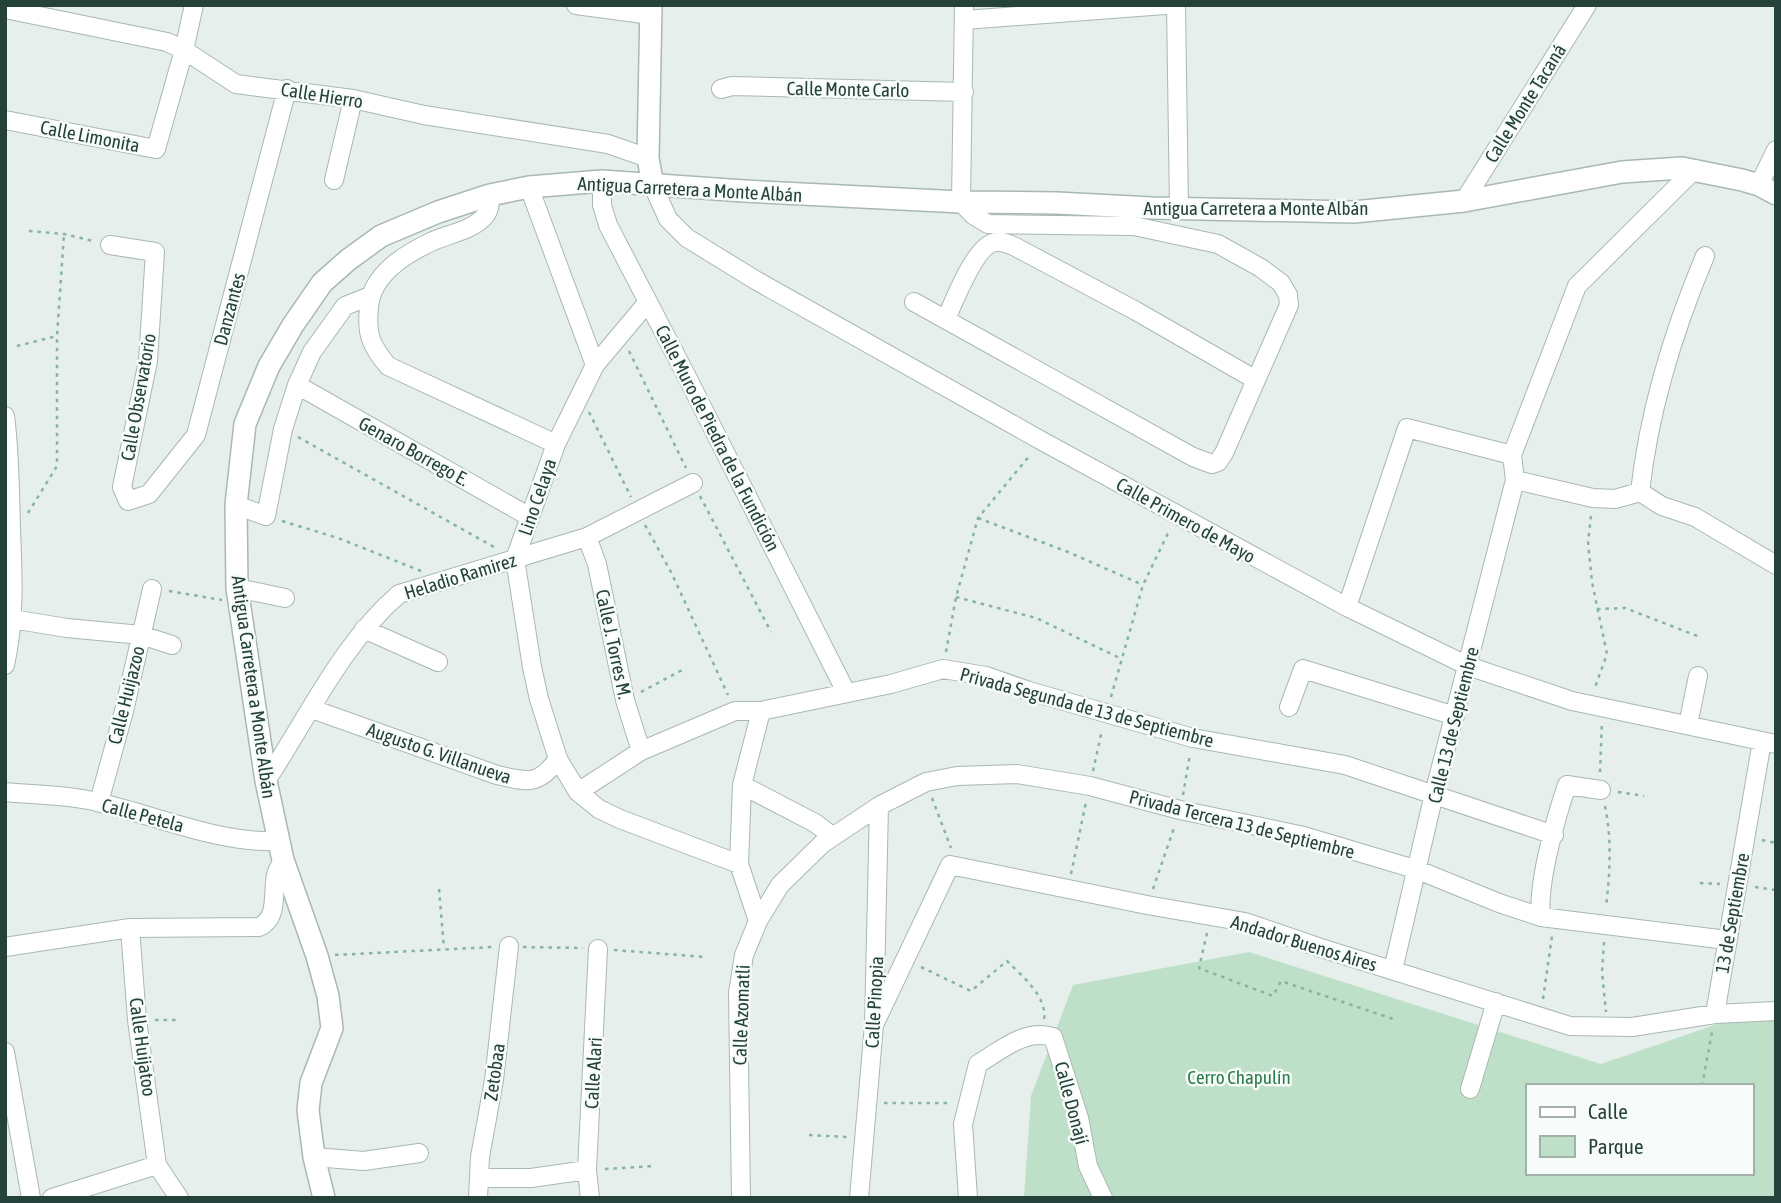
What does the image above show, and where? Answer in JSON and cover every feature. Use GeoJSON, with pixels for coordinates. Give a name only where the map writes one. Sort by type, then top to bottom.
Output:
{"type":"FeatureCollection","features":[{"type":"Feature","properties":{"kind":"street"},"geometry":{"type":"LineString","coordinates":[[184,50],[194,5]]}},
{"type":"Feature","properties":{"kind":"street"},"geometry":{"type":"LineString","coordinates":[[576,5],[651,10],[648,158],[653,186]]}},
{"type":"Feature","properties":{"kind":"street"},"geometry":{"type":"LineString","coordinates":[[914,302],[1193,457],[1212,464],[1218,462],[1290,305],[1281,283],[1261,268],[1217,244],[1133,226],[988,224],[973,215],[961,202],[964,13],[1165,5]]}},
{"type":"Feature","properties":{"kind":"street"},"geometry":{"type":"LineString","coordinates":[[1176,5],[1179,209]]}},
{"type":"Feature","properties":{"kind":"street","name":"Calle Monte Tacaná"},"geometry":{"type":"LineString","coordinates":[[1464,201],[1587,5]]}},
{"type":"Feature","properties":{"kind":"street","name":"Calle Hierro"},"geometry":{"type":"LineString","coordinates":[[5,9],[167,42],[236,84],[353,99],[424,115],[608,144],[648,158]]}},
{"type":"Feature","properties":{"kind":"street","name":"Calle Limonita"},"geometry":{"type":"LineString","coordinates":[[5,120],[156,149],[184,50]]}},
{"type":"Feature","properties":{"kind":"street","name":"Calle Monte Carlo"},"geometry":{"type":"LineString","coordinates":[[727,88],[964,92]]}},
{"type":"Feature","properties":{"kind":"street","name":"Danzantes"},"geometry":{"type":"LineString","coordinates":[[128,501],[149,494],[197,435],[287,89]]}},
{"type":"Feature","properties":{"kind":"street"},"geometry":{"type":"LineString","coordinates":[[334,180],[353,99]]}},
{"type":"Feature","properties":{"kind":"street"},"geometry":{"type":"LineString","coordinates":[[1767,189],[1776,150]]}},
{"type":"Feature","properties":{"kind":"street"},"geometry":{"type":"LineString","coordinates":[[1695,169],[1577,286],[1512,455],[1515,480],[1593,498],[1615,499],[1640,492],[1661,506],[1695,517],[1776,565]]}},
{"type":"Feature","properties":{"kind":"street","name":"Antigua Carretera a Monte Albán"},"geometry":{"type":"LineString","coordinates":[[324,1198],[314,1157],[308,1110],[311,1083],[332,1028],[328,996],[281,850],[266,782],[238,595],[236,505],[245,424],[269,366],[323,283],[348,260],[381,236],[438,212],[490,195],[529,187],[601,181],[961,202],[1354,212],[1464,201],[1622,172],[1695,169],[1767,189]]}},
{"type":"Feature","properties":{"kind":"street","name":"Calle Muro de Piedra de la Fundición"},"geometry":{"type":"LineString","coordinates":[[601,181],[602,205],[608,225],[846,692]]}},
{"type":"Feature","properties":{"kind":"street","name":"Calle Primero de Mayo"},"geometry":{"type":"LineString","coordinates":[[653,186],[668,219],[687,238],[757,281],[1042,441],[1347,607],[1468,666],[1572,701],[1769,742]]}},
{"type":"Feature","properties":{"kind":"street"},"geometry":{"type":"LineString","coordinates":[[529,187],[595,365]]}},
{"type":"Feature","properties":{"kind":"street"},"geometry":{"type":"LineString","coordinates":[[490,195],[490,209],[483,219],[433,242],[395,264],[384,274],[370,296],[368,323],[373,348],[388,366],[556,444]]}},
{"type":"Feature","properties":{"kind":"street","name":"Calle Observatorio"},"geometry":{"type":"LineString","coordinates":[[110,244],[155,252],[148,361],[122,487],[128,501]]}},
{"type":"Feature","properties":{"kind":"street"},"geometry":{"type":"LineString","coordinates":[[946,319],[978,254],[988,244],[1010,244],[1256,380]]}},
{"type":"Feature","properties":{"kind":"street"},"geometry":{"type":"LineString","coordinates":[[1640,492],[1646,443],[1674,336],[1705,256]]}},
{"type":"Feature","properties":{"kind":"street"},"geometry":{"type":"LineString","coordinates":[[236,505],[265,516],[283,429],[312,352],[345,306],[370,296]]}},
{"type":"Feature","properties":{"kind":"street","name":"Lino Celaya"},"geometry":{"type":"LineString","coordinates":[[578,792],[558,760],[539,699],[515,559],[556,444],[595,365],[647,303]]}},
{"type":"Feature","properties":{"kind":"street","name":"Genaro Borrego E."},"geometry":{"type":"LineString","coordinates":[[297,386],[530,517]]}},
{"type":"Feature","properties":{"kind":"street"},"geometry":{"type":"LineString","coordinates":[[5,416],[12,540],[12,618],[5,666]]}},
{"type":"Feature","properties":{"kind":"street"},"geometry":{"type":"LineString","coordinates":[[1347,607],[1407,428],[1512,455]]}},
{"type":"Feature","properties":{"kind":"street","name":"Calle 13 de Septiembre"},"geometry":{"type":"LineString","coordinates":[[1392,970],[1434,794],[1515,480]]}},
{"type":"Feature","properties":{"kind":"street","name":"Heladio Ramirez"},"geometry":{"type":"LineString","coordinates":[[266,782],[363,629],[376,613],[399,594],[587,537],[693,483]]}},
{"type":"Feature","properties":{"kind":"street","name":"Calle J. Torres M."},"geometry":{"type":"LineString","coordinates":[[587,537],[597,564],[625,700],[641,751]]}},
{"type":"Feature","properties":{"kind":"street","name":"Calle Huijazoo"},"geometry":{"type":"LineString","coordinates":[[99,802],[124,711],[152,589]]}},
{"type":"Feature","properties":{"kind":"street"},"geometry":{"type":"LineString","coordinates":[[238,595],[285,598]]}},
{"type":"Feature","properties":{"kind":"street"},"geometry":{"type":"LineString","coordinates":[[12,618],[68,628],[141,635],[173,645]]}},
{"type":"Feature","properties":{"kind":"street"},"geometry":{"type":"LineString","coordinates":[[363,629],[438,662]]}},
{"type":"Feature","properties":{"kind":"street","name":"Privada Segunda de 13 de Septiembre"},"geometry":{"type":"LineString","coordinates":[[735,711],[761,711],[891,684],[943,669],[986,676],[1193,738],[1345,765],[1554,835]]}},
{"type":"Feature","properties":{"kind":"street"},"geometry":{"type":"LineString","coordinates":[[1289,707],[1303,669],[1455,716]]}},
{"type":"Feature","properties":{"kind":"street"},"geometry":{"type":"LineString","coordinates":[[1688,725],[1699,676]]}},
{"type":"Feature","properties":{"kind":"street","name":"Augusto G. Villanueva"},"geometry":{"type":"LineString","coordinates":[[312,709],[497,775],[520,780],[536,781],[546,775],[558,760]]}},
{"type":"Feature","properties":{"kind":"street"},"geometry":{"type":"LineString","coordinates":[[735,711],[641,751],[578,792],[599,809],[620,819],[739,864]]}},
{"type":"Feature","properties":{"kind":"street"},"geometry":{"type":"LineString","coordinates":[[758,921],[739,864],[742,785],[761,711]]}},
{"type":"Feature","properties":{"kind":"street","name":"13 de Septiembre"},"geometry":{"type":"LineString","coordinates":[[1715,1014],[1727,940],[1769,742]]}},
{"type":"Feature","properties":{"kind":"street","name":"Privada Tercera 13 de Septiembre"},"geometry":{"type":"LineString","coordinates":[[879,806],[926,782],[957,776],[1017,774],[1090,786],[1180,810],[1304,836],[1418,870],[1499,903],[1547,918],[1727,940]]}},
{"type":"Feature","properties":{"kind":"street"},"geometry":{"type":"LineString","coordinates":[[742,785],[815,823],[832,836]]}},
{"type":"Feature","properties":{"kind":"street"},"geometry":{"type":"LineString","coordinates":[[1547,918],[1540,909],[1545,870],[1554,835],[1554,824],[1567,785],[1601,790]]}},
{"type":"Feature","properties":{"kind":"street","name":"Calle Petela"},"geometry":{"type":"LineString","coordinates":[[5,792],[99,802],[259,842],[281,850]]}},
{"type":"Feature","properties":{"kind":"street","name":"Calle Azomatli"},"geometry":{"type":"LineString","coordinates":[[741,1198],[738,992],[744,956],[758,921],[780,885],[832,836],[879,806]]}},
{"type":"Feature","properties":{"kind":"street","name":"Calle Pinopia"},"geometry":{"type":"LineString","coordinates":[[859,1198],[874,1025],[879,806]]}},
{"type":"Feature","properties":{"kind":"street"},"geometry":{"type":"LineString","coordinates":[[5,947],[130,928],[259,927],[266,923],[272,913],[281,850]]}},
{"type":"Feature","properties":{"kind":"street"},"geometry":{"type":"LineString","coordinates":[[874,1025],[950,864]]}},
{"type":"Feature","properties":{"kind":"street","name":"Andador Buenos Aires"},"geometry":{"type":"LineString","coordinates":[[950,864],[1245,922],[1570,1026],[1632,1027],[1715,1014],[1776,1011]]}},
{"type":"Feature","properties":{"kind":"street","name":"Calle Huijatoo"},"geometry":{"type":"LineString","coordinates":[[130,928],[137,1020],[157,1165],[179,1198]]}},
{"type":"Feature","properties":{"kind":"street","name":"Zetobaa"},"geometry":{"type":"LineString","coordinates":[[478,1198],[480,1157],[494,1080],[509,946]]}},
{"type":"Feature","properties":{"kind":"street","name":"Calle Alari"},"geometry":{"type":"LineString","coordinates":[[590,1198],[587,1170],[598,949]]}},
{"type":"Feature","properties":{"kind":"street"},"geometry":{"type":"LineString","coordinates":[[876,970],[898,975]]}},
{"type":"Feature","properties":{"kind":"street"},"geometry":{"type":"LineString","coordinates":[[1470,1089],[1496,1002]]}},
{"type":"Feature","properties":{"kind":"street"},"geometry":{"type":"LineString","coordinates":[[968,1198],[963,1124],[978,1064],[1022,1038],[1041,1033]]}},
{"type":"Feature","properties":{"kind":"street","name":"Calle Donají"},"geometry":{"type":"LineString","coordinates":[[1041,1033],[1053,1037],[1079,1118],[1088,1166],[1103,1198]]}},
{"type":"Feature","properties":{"kind":"street"},"geometry":{"type":"LineString","coordinates":[[5,1052],[31,1198]]}},
{"type":"Feature","properties":{"kind":"street"},"geometry":{"type":"LineString","coordinates":[[314,1157],[364,1161],[419,1153]]}},
{"type":"Feature","properties":{"kind":"street"},"geometry":{"type":"LineString","coordinates":[[52,1198],[157,1165]]}},
{"type":"Feature","properties":{"kind":"street"},"geometry":{"type":"LineString","coordinates":[[480,1178],[531,1178],[587,1170]]}},
{"type":"Feature","properties":{"kind":"path"},"geometry":{"type":"LineString","coordinates":[[29,231],[64,234],[110,244]]}},
{"type":"Feature","properties":{"kind":"path"},"geometry":{"type":"LineString","coordinates":[[12,540],[57,466],[57,336],[64,234]]}},
{"type":"Feature","properties":{"kind":"path"},"geometry":{"type":"LineString","coordinates":[[17,346],[57,336]]}},
{"type":"Feature","properties":{"kind":"path"},"geometry":{"type":"LineString","coordinates":[[580,396],[671,572],[735,711]]}},
{"type":"Feature","properties":{"kind":"path"},"geometry":{"type":"LineString","coordinates":[[283,429],[515,559]]}},
{"type":"Feature","properties":{"kind":"path"},"geometry":{"type":"LineString","coordinates":[[943,669],[956,597],[978,518],[1042,441]]}},
{"type":"Feature","properties":{"kind":"path"},"geometry":{"type":"LineString","coordinates":[[1593,498],[1588,542],[1597,609],[1607,654],[1596,706],[1601,790],[1609,828],[1610,868],[1602,972],[1607,1026]]}},
{"type":"Feature","properties":{"kind":"path"},"geometry":{"type":"LineString","coordinates":[[1068,888],[1107,712],[1143,585],[1177,515]]}},
{"type":"Feature","properties":{"kind":"path"},"geometry":{"type":"LineString","coordinates":[[265,516],[338,538],[443,580]]}},
{"type":"Feature","properties":{"kind":"path"},"geometry":{"type":"LineString","coordinates":[[978,518],[1068,552],[1143,585]]}},
{"type":"Feature","properties":{"kind":"path"},"geometry":{"type":"LineString","coordinates":[[152,589],[238,595]]}},
{"type":"Feature","properties":{"kind":"path"},"geometry":{"type":"LineString","coordinates":[[956,597],[1035,618],[1122,659]]}},
{"type":"Feature","properties":{"kind":"path"},"geometry":{"type":"LineString","coordinates":[[1597,609],[1625,608],[1700,637]]}},
{"type":"Feature","properties":{"kind":"path"},"geometry":{"type":"LineString","coordinates":[[625,700],[684,669]]}},
{"type":"Feature","properties":{"kind":"path"},"geometry":{"type":"LineString","coordinates":[[926,782],[953,853],[950,864]]}},
{"type":"Feature","properties":{"kind":"path"},"geometry":{"type":"LineString","coordinates":[[1601,790],[1644,796]]}},
{"type":"Feature","properties":{"kind":"path"},"geometry":{"type":"LineString","coordinates":[[439,889],[444,948]]}},
{"type":"Feature","properties":{"kind":"path"},"geometry":{"type":"LineString","coordinates":[[1211,916],[1199,968],[1273,996],[1281,981],[1396,1020]]}},
{"type":"Feature","properties":{"kind":"path"},"geometry":{"type":"LineString","coordinates":[[1539,1015],[1549,964],[1547,918]]}},
{"type":"Feature","properties":{"kind":"path"},"geometry":{"type":"LineString","coordinates":[[317,956],[509,946]]}},
{"type":"Feature","properties":{"kind":"path"},"geometry":{"type":"LineString","coordinates":[[898,975],[922,967],[971,991],[1007,961],[1027,981],[1046,1010],[1041,1033]]}},
{"type":"Feature","properties":{"kind":"path"},"geometry":{"type":"LineString","coordinates":[[1702,1084],[1715,1014]]}},
{"type":"Feature","properties":{"kind":"path"},"geometry":{"type":"LineString","coordinates":[[137,1020],[179,1020]]}},
{"type":"Feature","properties":{"kind":"path"},"geometry":{"type":"LineString","coordinates":[[868,1103],[969,1103]]}},
{"type":"Feature","properties":{"kind":"path"},"geometry":{"type":"LineString","coordinates":[[809,1135],[863,1138]]}},
{"type":"Feature","properties":{"kind":"path"},"geometry":{"type":"LineString","coordinates":[[587,1170],[653,1167]]}},
{"type":"Feature","properties":{"kind":"green space","name":"Cerro Chapulín"},"geometry":{"type":"Polygon","coordinates":[[[1249,952],[1601,1064],[1776,1004],[1776,1198],[1024,1198],[1031,1096],[1073,985],[1249,952]]]}}]}
